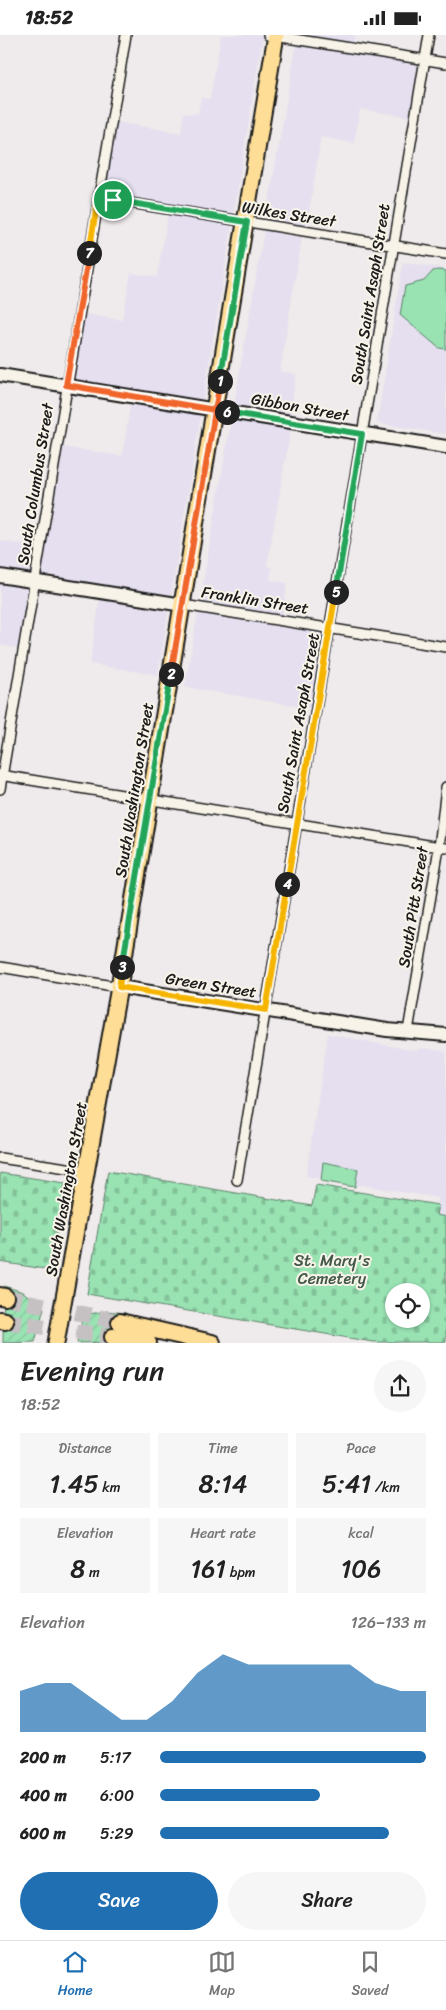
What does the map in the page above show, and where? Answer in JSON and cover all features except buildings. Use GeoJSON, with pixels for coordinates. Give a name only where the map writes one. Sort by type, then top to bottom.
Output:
{"type":"FeatureCollection","features":[{"type":"Feature","properties":{"kind":"highway"},"geometry":{"type":"LineString","coordinates":[[120,1322],[212,1343]]}},
{"type":"Feature","properties":{"kind":"highway"},"geometry":{"type":"LineString","coordinates":[[113,1337],[148,1343]]}},
{"type":"Feature","properties":{"kind":"main road","name":"South Washington Street"},"geometry":{"type":"LineString","coordinates":[[56,1343],[119,987],[247,222],[274,35]]}},
{"type":"Feature","properties":{"kind":"main road","name":"Gibbon Street"},"geometry":{"type":"LineString","coordinates":[[0,375],[446,447]]}},
{"type":"Feature","properties":{"kind":"main road","name":"Franklin Street"},"geometry":{"type":"LineString","coordinates":[[0,575],[183,605]]}},
{"type":"Feature","properties":{"kind":"main road","name":"Green Street"},"geometry":{"type":"LineString","coordinates":[[119,987],[386,1030],[446,1035]]}},
{"type":"Feature","properties":{"kind":"street","name":"South Columbus Street"},"geometry":{"type":"LineString","coordinates":[[0,789],[126,35]]}},
{"type":"Feature","properties":{"kind":"street"},"geometry":{"type":"LineString","coordinates":[[274,35],[446,63]]}},
{"type":"Feature","properties":{"kind":"street","name":"South Saint Asaph Street"},"geometry":{"type":"LineString","coordinates":[[237,1180],[429,35]]}},
{"type":"Feature","properties":{"kind":"street","name":"Wilkes Street"},"geometry":{"type":"LineString","coordinates":[[98,198],[446,254]]}},
{"type":"Feature","properties":{"kind":"street","name":"Franklin Street"},"geometry":{"type":"LineString","coordinates":[[183,605],[446,647]]}},
{"type":"Feature","properties":{"kind":"street"},"geometry":{"type":"LineString","coordinates":[[1,775],[442,848]]}},
{"type":"Feature","properties":{"kind":"street","name":"South Pitt Street"},"geometry":{"type":"LineString","coordinates":[[408,1031],[442,848],[446,787]]}},
{"type":"Feature","properties":{"kind":"street","name":"Green Street"},"geometry":{"type":"LineString","coordinates":[[0,967],[119,987]]}},
{"type":"Feature","properties":{"kind":"street"},"geometry":{"type":"LineString","coordinates":[[0,1158],[87,1171]]}},
{"type":"Feature","properties":{"kind":"shaded area"},"geometry":{"type":"Polygon","coordinates":[[[221,35],[263,35],[158,675],[90,664],[101,591],[34,580],[23,649],[0,645],[0,541],[40,547],[56,446],[122,456],[132,395],[66,384],[78,313],[122,320],[131,273],[157,277],[169,209],[98,197],[111,121],[181,133],[184,113],[198,114],[201,98],[210,99],[221,35]]]}},
{"type":"Feature","properties":{"kind":"shaded area"},"geometry":{"type":"Polygon","coordinates":[[[298,35],[355,35],[352,47],[425,58],[415,118],[360,109],[354,143],[321,137],[306,231],[303,231],[280,371],[296,374],[289,420],[292,421],[267,566],[272,567],[270,580],[287,583],[282,619],[329,627],[315,709],[185,687],[298,35]]]}},
{"type":"Feature","properties":{"kind":"shaded area"},"geometry":{"type":"Polygon","coordinates":[[[403,262],[446,269],[446,434],[377,423],[403,262]]]}},
{"type":"Feature","properties":{"kind":"shaded area"},"geometry":{"type":"Polygon","coordinates":[[[328,1034],[416,1051],[422,1048],[446,1052],[446,1217],[436,1215],[438,1198],[306,1176],[328,1034]]]}},
{"type":"Feature","properties":{"kind":"green space"},"geometry":{"type":"Polygon","coordinates":[[[433,271],[446,271],[446,349],[439,348],[400,315],[405,286],[424,281],[433,271]]]}},
{"type":"Feature","properties":{"kind":"green space"},"geometry":{"type":"Polygon","coordinates":[[[323,1162],[358,1169],[355,1187],[321,1181],[323,1162]]]}},
{"type":"Feature","properties":{"kind":"green space","name":"St. Mary's Cemetery"},"geometry":{"type":"Polygon","coordinates":[[[108,1171],[312,1206],[316,1185],[438,1205],[436,1215],[446,1217],[446,1342],[373,1342],[87,1294],[108,1171]]]}},
{"type":"Feature","properties":{"kind":"green space"},"geometry":{"type":"Polygon","coordinates":[[[0,1173],[65,1183],[51,1270],[0,1262],[0,1173]]]}},
{"type":"Feature","properties":{"kind":"green space"},"geometry":{"type":"Polygon","coordinates":[[[4,1286],[23,1292],[44,1308],[35,1342],[3,1343],[4,1286]]]}},
{"type":"Feature","properties":{"kind":"green space"},"geometry":{"type":"Polygon","coordinates":[[[107,1311],[126,1313],[111,1342],[77,1343],[83,1315],[107,1311]]]}},
{"type":"Feature","properties":{"kind":"tunnel"},"geometry":{"type":"LineString","coordinates":[[5,1297],[120,1322]]}},
{"type":"Feature","properties":{"kind":"tunnel"},"geometry":{"type":"LineString","coordinates":[[5,1321],[113,1337]]}},
{"type":"Feature","properties":{"kind":"route"},"geometry":{"type":"LineString","coordinates":[[113,200],[98,198],[80,315],[66,385],[215,409],[362,434],[266,1010],[119,987],[215,409],[247,222],[113,200]]}}]}
